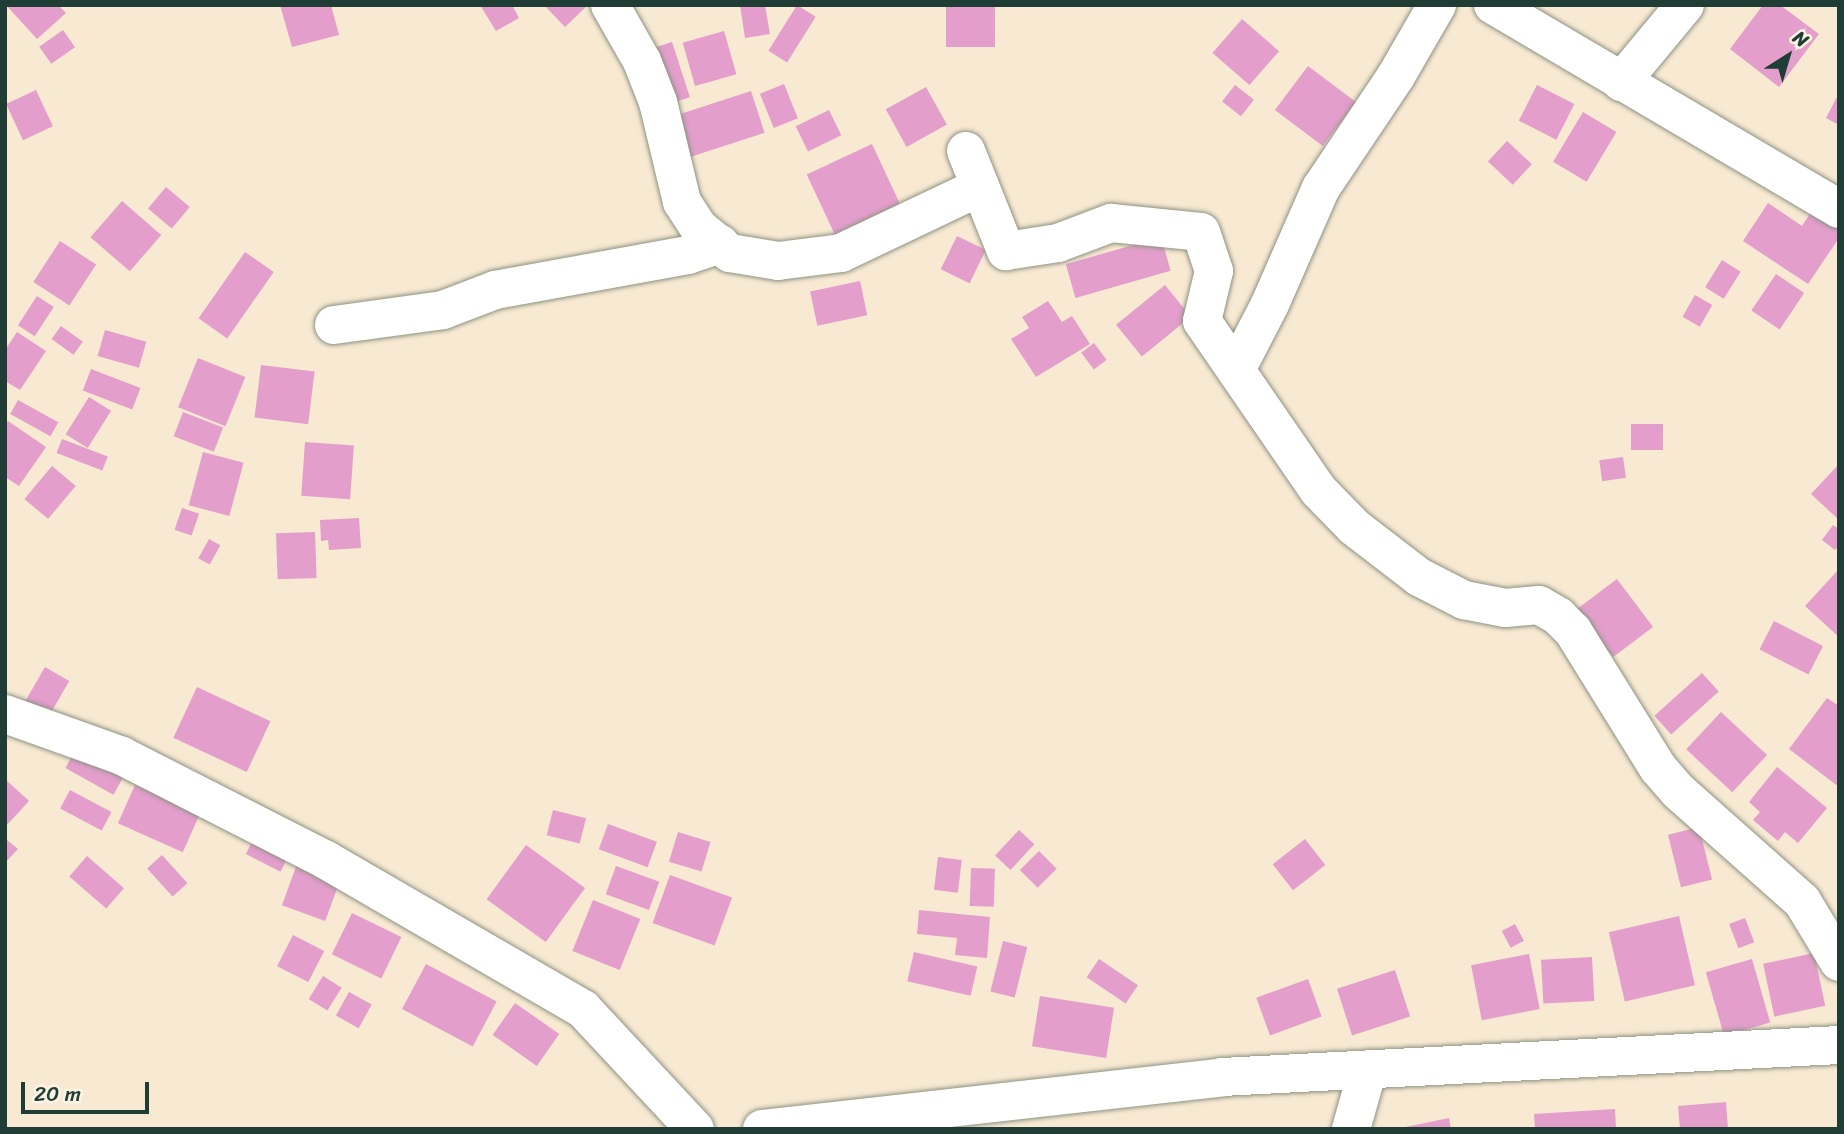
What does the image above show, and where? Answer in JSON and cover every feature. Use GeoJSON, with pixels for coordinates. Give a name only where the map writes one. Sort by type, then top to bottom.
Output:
{"type":"FeatureCollection","features":[{"type":"Feature","properties":{"kind":"street"},"geometry":{"type":"LineString","coordinates":[[610,5],[642,61],[658,102],[682,202],[699,228],[730,253],[778,261],[841,253],[980,187]]}},
{"type":"Feature","properties":{"kind":"street"},"geometry":{"type":"LineString","coordinates":[[1236,370],[1270,303],[1321,188],[1396,76],[1437,5]]}},
{"type":"Feature","properties":{"kind":"street"},"geometry":{"type":"LineString","coordinates":[[1493,5],[1839,209]]}},
{"type":"Feature","properties":{"kind":"street"},"geometry":{"type":"LineString","coordinates":[[1621,82],[1685,5]]}},
{"type":"Feature","properties":{"kind":"street"},"geometry":{"type":"LineString","coordinates":[[966,152],[1006,251],[1058,243],[1111,223],[1201,232],[1214,271],[1202,321],[1319,491],[1354,527],[1393,560],[1464,600],[1504,608],[1539,605],[1558,615],[1573,631],[1658,768],[1678,791],[1802,901],[1839,962]]}},
{"type":"Feature","properties":{"kind":"street"},"geometry":{"type":"LineString","coordinates":[[334,325],[443,310],[495,290],[688,255],[720,244]]}},
{"type":"Feature","properties":{"kind":"street"},"geometry":{"type":"LineString","coordinates":[[5,714],[122,756],[326,860],[583,1009],[695,1129]]}},
{"type":"Feature","properties":{"kind":"street"},"geometry":{"type":"LineString","coordinates":[[762,1129],[1222,1077],[1839,1045]]}},
{"type":"Feature","properties":{"kind":"street"},"geometry":{"type":"LineString","coordinates":[[1350,1129],[1368,1069]]}},
{"type":"Feature","properties":{"kind":"building"},"geometry":{"type":"Polygon","coordinates":[[[6,5],[58,5],[66,13],[37,39],[6,5]]]}},
{"type":"Feature","properties":{"kind":"building"},"geometry":{"type":"Polygon","coordinates":[[[280,5],[331,5],[339,35],[292,47],[280,5]]]}},
{"type":"Feature","properties":{"kind":"building"},"geometry":{"type":"Polygon","coordinates":[[[480,5],[512,5],[519,18],[496,31],[480,5]]]}},
{"type":"Feature","properties":{"kind":"building"},"geometry":{"type":"Polygon","coordinates":[[[544,5],[588,5],[565,27],[544,5]]]}},
{"type":"Feature","properties":{"kind":"building"},"geometry":{"type":"Polygon","coordinates":[[[740,5],[765,5],[770,34],[745,38],[740,5]]]}},
{"type":"Feature","properties":{"kind":"building"},"geometry":{"type":"Polygon","coordinates":[[[797,5],[816,17],[787,62],[768,51],[797,5]]]}},
{"type":"Feature","properties":{"kind":"building"},"geometry":{"type":"Polygon","coordinates":[[[946,5],[995,5],[995,47],[946,47],[946,5]]]}},
{"type":"Feature","properties":{"kind":"building"},"geometry":{"type":"Polygon","coordinates":[[[1763,5],[1780,5],[1819,34],[1779,87],[1730,49],[1763,5]]]}},
{"type":"Feature","properties":{"kind":"building"},"geometry":{"type":"Polygon","coordinates":[[[1242,19],[1279,51],[1249,85],[1212,53],[1242,19]]]}},
{"type":"Feature","properties":{"kind":"building"},"geometry":{"type":"Polygon","coordinates":[[[63,30],[75,47],[51,64],[39,47],[63,30]]]}},
{"type":"Feature","properties":{"kind":"building"},"geometry":{"type":"Polygon","coordinates":[[[724,31],[736,74],[695,86],[683,43],[724,31]]]}},
{"type":"Feature","properties":{"kind":"building"},"geometry":{"type":"Polygon","coordinates":[[[672,42],[690,97],[673,103],[655,48],[672,42]]]}},
{"type":"Feature","properties":{"kind":"building"},"geometry":{"type":"Polygon","coordinates":[[[1308,66],[1356,102],[1323,146],[1275,110],[1308,66]]]}},
{"type":"Feature","properties":{"kind":"building"},"geometry":{"type":"Polygon","coordinates":[[[784,84],[798,118],[774,128],[760,94],[784,84]]]}},
{"type":"Feature","properties":{"kind":"building"},"geometry":{"type":"Polygon","coordinates":[[[1235,85],[1254,100],[1241,116],[1222,102],[1235,85]]]}},
{"type":"Feature","properties":{"kind":"building"},"geometry":{"type":"Polygon","coordinates":[[[1537,85],[1574,104],[1556,140],[1519,121],[1537,85]]]}},
{"type":"Feature","properties":{"kind":"building"},"geometry":{"type":"Polygon","coordinates":[[[926,87],[947,125],[907,147],[886,109],[926,87]]]}},
{"type":"Feature","properties":{"kind":"building"},"geometry":{"type":"Polygon","coordinates":[[[36,90],[53,126],[23,140],[6,104],[36,90]]]}},
{"type":"Feature","properties":{"kind":"building"},"geometry":{"type":"Polygon","coordinates":[[[751,91],[765,133],[689,158],[675,116],[751,91]]]}},
{"type":"Feature","properties":{"kind":"building"},"geometry":{"type":"Polygon","coordinates":[[[1839,93],[1839,125],[1826,118],[1839,93]]]}},
{"type":"Feature","properties":{"kind":"building"},"geometry":{"type":"Polygon","coordinates":[[[829,110],[841,135],[808,151],[796,126],[829,110]]]}},
{"type":"Feature","properties":{"kind":"building"},"geometry":{"type":"Polygon","coordinates":[[[1583,112],[1616,132],[1587,182],[1553,162],[1583,112]]]}},
{"type":"Feature","properties":{"kind":"building"},"geometry":{"type":"Polygon","coordinates":[[[1507,141],[1532,164],[1513,185],[1488,161],[1507,141]]]}},
{"type":"Feature","properties":{"kind":"building"},"geometry":{"type":"Polygon","coordinates":[[[872,144],[900,204],[835,234],[807,174],[872,144]]]}},
{"type":"Feature","properties":{"kind":"building"},"geometry":{"type":"Polygon","coordinates":[[[166,187],[190,207],[172,228],[148,208],[166,187]]]}},
{"type":"Feature","properties":{"kind":"building"},"geometry":{"type":"Polygon","coordinates":[[[122,201],[161,235],[130,271],[91,237],[122,201]]]}},
{"type":"Feature","properties":{"kind":"building"},"geometry":{"type":"Polygon","coordinates":[[[1768,203],[1802,226],[1811,212],[1839,230],[1839,238],[1808,284],[1743,241],[1768,203]]]}},
{"type":"Feature","properties":{"kind":"building"},"geometry":{"type":"Polygon","coordinates":[[[957,236],[986,250],[970,283],[941,269],[957,236]]]}},
{"type":"Feature","properties":{"kind":"building"},"geometry":{"type":"Polygon","coordinates":[[[1161,237],[1171,271],[1075,298],[1066,264],[1161,237]]]}},
{"type":"Feature","properties":{"kind":"building"},"geometry":{"type":"Polygon","coordinates":[[[60,241],[96,264],[69,306],[33,282],[60,241]]]}},
{"type":"Feature","properties":{"kind":"building"},"geometry":{"type":"Polygon","coordinates":[[[245,252],[274,272],[227,338],[199,318],[245,252]]]}},
{"type":"Feature","properties":{"kind":"building"},"geometry":{"type":"Polygon","coordinates":[[[1722,260],[1741,272],[1724,299],[1705,287],[1722,260]]]}},
{"type":"Feature","properties":{"kind":"building"},"geometry":{"type":"Polygon","coordinates":[[[1776,274],[1804,293],[1780,329],[1751,310],[1776,274]]]}},
{"type":"Feature","properties":{"kind":"building"},"geometry":{"type":"Polygon","coordinates":[[[860,281],[867,315],[817,326],[810,292],[860,281]]]}},
{"type":"Feature","properties":{"kind":"building"},"geometry":{"type":"Polygon","coordinates":[[[1165,285],[1191,317],[1142,357],[1116,325],[1165,285]]]}},
{"type":"Feature","properties":{"kind":"building"},"geometry":{"type":"Polygon","coordinates":[[[1695,295],[1712,305],[1700,327],[1682,317],[1695,295]]]}},
{"type":"Feature","properties":{"kind":"building"},"geometry":{"type":"Polygon","coordinates":[[[37,296],[54,307],[35,336],[18,325],[37,296]]]}},
{"type":"Feature","properties":{"kind":"building"},"geometry":{"type":"Polygon","coordinates":[[[1048,301],[1062,322],[1072,316],[1090,344],[1036,377],[1011,339],[1029,328],[1022,317],[1048,301]]]}},
{"type":"Feature","properties":{"kind":"building"},"geometry":{"type":"Polygon","coordinates":[[[61,326],[83,342],[73,355],[52,339],[61,326]]]}},
{"type":"Feature","properties":{"kind":"building"},"geometry":{"type":"Polygon","coordinates":[[[105,330],[146,342],[139,368],[98,356],[105,330]]]}},
{"type":"Feature","properties":{"kind":"building"},"geometry":{"type":"Polygon","coordinates":[[[17,332],[46,351],[20,390],[5,381],[5,350],[17,332]]]}},
{"type":"Feature","properties":{"kind":"building"},"geometry":{"type":"Polygon","coordinates":[[[1094,343],[1107,360],[1094,369],[1081,353],[1094,343]]]}},
{"type":"Feature","properties":{"kind":"building"},"geometry":{"type":"Polygon","coordinates":[[[198,358],[245,377],[225,426],[178,407],[198,358]]]}},
{"type":"Feature","properties":{"kind":"building"},"geometry":{"type":"Polygon","coordinates":[[[261,365],[315,372],[308,424],[255,418],[261,365]]]}},
{"type":"Feature","properties":{"kind":"building"},"geometry":{"type":"Polygon","coordinates":[[[91,369],[140,388],[132,409],[83,390],[91,369]]]}},
{"type":"Feature","properties":{"kind":"building"},"geometry":{"type":"Polygon","coordinates":[[[89,397],[111,411],[88,448],[66,434],[89,397]]]}},
{"type":"Feature","properties":{"kind":"building"},"geometry":{"type":"Polygon","coordinates":[[[18,400],[58,422],[50,436],[10,414],[18,400]]]}},
{"type":"Feature","properties":{"kind":"building"},"geometry":{"type":"Polygon","coordinates":[[[183,412],[223,427],[214,452],[174,436],[183,412]]]}},
{"type":"Feature","properties":{"kind":"building"},"geometry":{"type":"Polygon","coordinates":[[[8,421],[46,447],[19,486],[5,477],[5,425],[8,421]]]}},
{"type":"Feature","properties":{"kind":"building"},"geometry":{"type":"Polygon","coordinates":[[[1631,424],[1663,424],[1663,450],[1631,450],[1631,424]]]}},
{"type":"Feature","properties":{"kind":"building"},"geometry":{"type":"Polygon","coordinates":[[[62,439],[108,457],[102,471],[57,453],[62,439]]]}},
{"type":"Feature","properties":{"kind":"building"},"geometry":{"type":"Polygon","coordinates":[[[305,442],[354,445],[350,499],[301,496],[305,442]]]}},
{"type":"Feature","properties":{"kind":"building"},"geometry":{"type":"Polygon","coordinates":[[[203,452],[244,463],[229,516],[189,505],[203,452]]]}},
{"type":"Feature","properties":{"kind":"building"},"geometry":{"type":"Polygon","coordinates":[[[1623,457],[1626,478],[1602,481],[1599,460],[1623,457]]]}},
{"type":"Feature","properties":{"kind":"building"},"geometry":{"type":"Polygon","coordinates":[[[1839,464],[1839,520],[1811,494],[1839,464]]]}},
{"type":"Feature","properties":{"kind":"building"},"geometry":{"type":"Polygon","coordinates":[[[52,466],[76,486],[48,519],[24,499],[52,466]]]}},
{"type":"Feature","properties":{"kind":"building"},"geometry":{"type":"Polygon","coordinates":[[[182,508],[199,514],[192,536],[175,530],[182,508]]]}},
{"type":"Feature","properties":{"kind":"building"},"geometry":{"type":"Polygon","coordinates":[[[359,518],[361,548],[329,550],[328,540],[321,541],[320,520],[359,518]]]}},
{"type":"Feature","properties":{"kind":"building"},"geometry":{"type":"Polygon","coordinates":[[[1833,525],[1839,529],[1839,545],[1835,550],[1822,540],[1833,525]]]}},
{"type":"Feature","properties":{"kind":"building"},"geometry":{"type":"Polygon","coordinates":[[[315,532],[317,578],[278,579],[276,533],[315,532]]]}},
{"type":"Feature","properties":{"kind":"building"},"geometry":{"type":"Polygon","coordinates":[[[209,539],[220,545],[210,565],[198,558],[209,539]]]}},
{"type":"Feature","properties":{"kind":"building"},"geometry":{"type":"Polygon","coordinates":[[[1839,569],[1839,637],[1805,606],[1839,569]]]}},
{"type":"Feature","properties":{"kind":"building"},"geometry":{"type":"Polygon","coordinates":[[[1617,579],[1653,627],[1613,657],[1577,609],[1617,579]]]}},
{"type":"Feature","properties":{"kind":"building"},"geometry":{"type":"Polygon","coordinates":[[[1774,621],[1823,646],[1808,674],[1759,650],[1774,621]]]}},
{"type":"Feature","properties":{"kind":"building"},"geometry":{"type":"Polygon","coordinates":[[[45,667],[69,681],[50,715],[26,701],[45,667]]]}},
{"type":"Feature","properties":{"kind":"building"},"geometry":{"type":"Polygon","coordinates":[[[1702,673],[1719,692],[1671,734],[1654,716],[1702,673]]]}},
{"type":"Feature","properties":{"kind":"building"},"geometry":{"type":"Polygon","coordinates":[[[197,687],[270,721],[247,772],[173,738],[197,687]]]}},
{"type":"Feature","properties":{"kind":"building"},"geometry":{"type":"Polygon","coordinates":[[[1827,698],[1839,706],[1839,787],[1789,749],[1827,698]]]}},
{"type":"Feature","properties":{"kind":"building"},"geometry":{"type":"Polygon","coordinates":[[[1721,712],[1767,755],[1732,792],[1686,749],[1721,712]]]}},
{"type":"Feature","properties":{"kind":"building"},"geometry":{"type":"Polygon","coordinates":[[[77,747],[125,774],[113,795],[65,768],[77,747]]]}},
{"type":"Feature","properties":{"kind":"building"},"geometry":{"type":"Polygon","coordinates":[[[1777,767],[1827,808],[1798,843],[1785,832],[1778,841],[1753,820],[1760,812],[1749,802],[1777,767]]]}},
{"type":"Feature","properties":{"kind":"building"},"geometry":{"type":"Polygon","coordinates":[[[5,779],[29,801],[5,827],[5,779]]]}},
{"type":"Feature","properties":{"kind":"building"},"geometry":{"type":"Polygon","coordinates":[[[135,785],[200,814],[183,852],[118,823],[135,785]]]}},
{"type":"Feature","properties":{"kind":"building"},"geometry":{"type":"Polygon","coordinates":[[[70,790],[111,812],[102,831],[60,809],[70,790]]]}},
{"type":"Feature","properties":{"kind":"building"},"geometry":{"type":"Polygon","coordinates":[[[553,810],[586,818],[580,843],[547,835],[553,810]]]}},
{"type":"Feature","properties":{"kind":"building"},"geometry":{"type":"Polygon","coordinates":[[[608,824],[657,842],[648,867],[599,849],[608,824]]]}},
{"type":"Feature","properties":{"kind":"building"},"geometry":{"type":"Polygon","coordinates":[[[1699,827],[1712,879],[1681,887],[1668,835],[1699,827]]]}},
{"type":"Feature","properties":{"kind":"building"},"geometry":{"type":"Polygon","coordinates":[[[1019,830],[1034,844],[1010,870],[995,856],[1019,830]]]}},
{"type":"Feature","properties":{"kind":"building"},"geometry":{"type":"Polygon","coordinates":[[[678,832],[711,842],[701,872],[669,862],[678,832]]]}},
{"type":"Feature","properties":{"kind":"building"},"geometry":{"type":"Polygon","coordinates":[[[254,838],[289,856],[281,872],[246,854],[254,838]]]}},
{"type":"Feature","properties":{"kind":"building"},"geometry":{"type":"Polygon","coordinates":[[[1305,839],[1325,865],[1293,890],[1273,864],[1305,839]]]}},
{"type":"Feature","properties":{"kind":"building"},"geometry":{"type":"Polygon","coordinates":[[[7,840],[18,849],[5,863],[5,842],[7,840]]]}},
{"type":"Feature","properties":{"kind":"building"},"geometry":{"type":"Polygon","coordinates":[[[526,845],[585,888],[546,942],[487,899],[526,845]]]}},
{"type":"Feature","properties":{"kind":"building"},"geometry":{"type":"Polygon","coordinates":[[[1039,851],[1057,869],[1038,888],[1020,870],[1039,851]]]}},
{"type":"Feature","properties":{"kind":"building"},"geometry":{"type":"Polygon","coordinates":[[[162,855],[187,883],[173,897],[147,868],[162,855]]]}},
{"type":"Feature","properties":{"kind":"building"},"geometry":{"type":"Polygon","coordinates":[[[87,856],[124,888],[106,909],[69,876],[87,856]]]}},
{"type":"Feature","properties":{"kind":"building"},"geometry":{"type":"Polygon","coordinates":[[[938,857],[962,860],[958,893],[934,890],[938,857]]]}},
{"type":"Feature","properties":{"kind":"building"},"geometry":{"type":"Polygon","coordinates":[[[297,864],[340,880],[325,921],[282,905],[297,864]]]}},
{"type":"Feature","properties":{"kind":"building"},"geometry":{"type":"Polygon","coordinates":[[[616,866],[659,882],[649,910],[606,894],[616,866]]]}},
{"type":"Feature","properties":{"kind":"building"},"geometry":{"type":"Polygon","coordinates":[[[971,868],[995,869],[994,907],[970,906],[971,868]]]}},
{"type":"Feature","properties":{"kind":"building"},"geometry":{"type":"Polygon","coordinates":[[[670,875],[732,898],[715,945],[653,923],[670,875]]]}},
{"type":"Feature","properties":{"kind":"building"},"geometry":{"type":"Polygon","coordinates":[[[593,900],[640,919],[620,970],[572,951],[593,900]]]}},
{"type":"Feature","properties":{"kind":"building"},"geometry":{"type":"Polygon","coordinates":[[[919,910],[990,917],[987,958],[955,955],[957,938],[917,934],[919,910]]]}},
{"type":"Feature","properties":{"kind":"building"},"geometry":{"type":"Polygon","coordinates":[[[352,913],[401,937],[381,978],[332,954],[352,913]]]}},
{"type":"Feature","properties":{"kind":"building"},"geometry":{"type":"Polygon","coordinates":[[[1679,916],[1695,985],[1625,1001],[1609,932],[1679,916]]]}},
{"type":"Feature","properties":{"kind":"building"},"geometry":{"type":"Polygon","coordinates":[[[1745,918],[1754,942],[1738,948],[1729,924],[1745,918]]]}},
{"type":"Feature","properties":{"kind":"building"},"geometry":{"type":"Polygon","coordinates":[[[1515,924],[1524,941],[1511,948],[1502,931],[1515,924]]]}},
{"type":"Feature","properties":{"kind":"building"},"geometry":{"type":"Polygon","coordinates":[[[293,935],[324,951],[308,982],[277,966],[293,935]]]}},
{"type":"Feature","properties":{"kind":"building"},"geometry":{"type":"Polygon","coordinates":[[[1003,941],[1027,947],[1015,998],[990,991],[1003,941]]]}},
{"type":"Feature","properties":{"kind":"building"},"geometry":{"type":"Polygon","coordinates":[[[914,952],[977,967],[971,996],[907,981],[914,952]]]}},
{"type":"Feature","properties":{"kind":"building"},"geometry":{"type":"Polygon","coordinates":[[[1814,953],[1825,1006],[1774,1017],[1763,964],[1814,953]]]}},
{"type":"Feature","properties":{"kind":"building"},"geometry":{"type":"Polygon","coordinates":[[[1529,954],[1540,1009],[1482,1020],[1471,965],[1529,954]]]}},
{"type":"Feature","properties":{"kind":"building"},"geometry":{"type":"Polygon","coordinates":[[[1592,957],[1594,1001],[1543,1004],[1541,960],[1592,957]]]}},
{"type":"Feature","properties":{"kind":"building"},"geometry":{"type":"Polygon","coordinates":[[[1099,959],[1138,985],[1126,1004],[1087,977],[1099,959]]]}},
{"type":"Feature","properties":{"kind":"building"},"geometry":{"type":"Polygon","coordinates":[[[1752,959],[1770,1022],[1724,1036],[1706,972],[1752,959]]]}},
{"type":"Feature","properties":{"kind":"building"},"geometry":{"type":"Polygon","coordinates":[[[426,964],[497,1002],[473,1047],[402,1009],[426,964]]]}},
{"type":"Feature","properties":{"kind":"building"},"geometry":{"type":"Polygon","coordinates":[[[1395,970],[1410,1017],[1352,1035],[1337,989],[1395,970]]]}},
{"type":"Feature","properties":{"kind":"building"},"geometry":{"type":"Polygon","coordinates":[[[323,976],[342,988],[327,1011],[309,999],[323,976]]]}},
{"type":"Feature","properties":{"kind":"building"},"geometry":{"type":"Polygon","coordinates":[[[1308,979],[1322,1017],[1270,1035],[1256,998],[1308,979]]]}},
{"type":"Feature","properties":{"kind":"building"},"geometry":{"type":"Polygon","coordinates":[[[349,992],[372,1005],[359,1028],[336,1016],[349,992]]]}},
{"type":"Feature","properties":{"kind":"building"},"geometry":{"type":"Polygon","coordinates":[[[1040,996],[1114,1008],[1106,1058],[1032,1046],[1040,996]]]}},
{"type":"Feature","properties":{"kind":"building"},"geometry":{"type":"Polygon","coordinates":[[[515,1003],[559,1034],[537,1066],[493,1035],[515,1003]]]}},
{"type":"Feature","properties":{"kind":"building"},"geometry":{"type":"Polygon","coordinates":[[[1726,1102],[1728,1129],[1680,1129],[1678,1106],[1726,1102]]]}},
{"type":"Feature","properties":{"kind":"building"},"geometry":{"type":"Polygon","coordinates":[[[1615,1109],[1616,1129],[1535,1129],[1534,1114],[1615,1109]]]}},
{"type":"Feature","properties":{"kind":"building"},"geometry":{"type":"Polygon","coordinates":[[[1449,1118],[1451,1129],[1401,1129],[1401,1128],[1449,1118]]]}}]}
